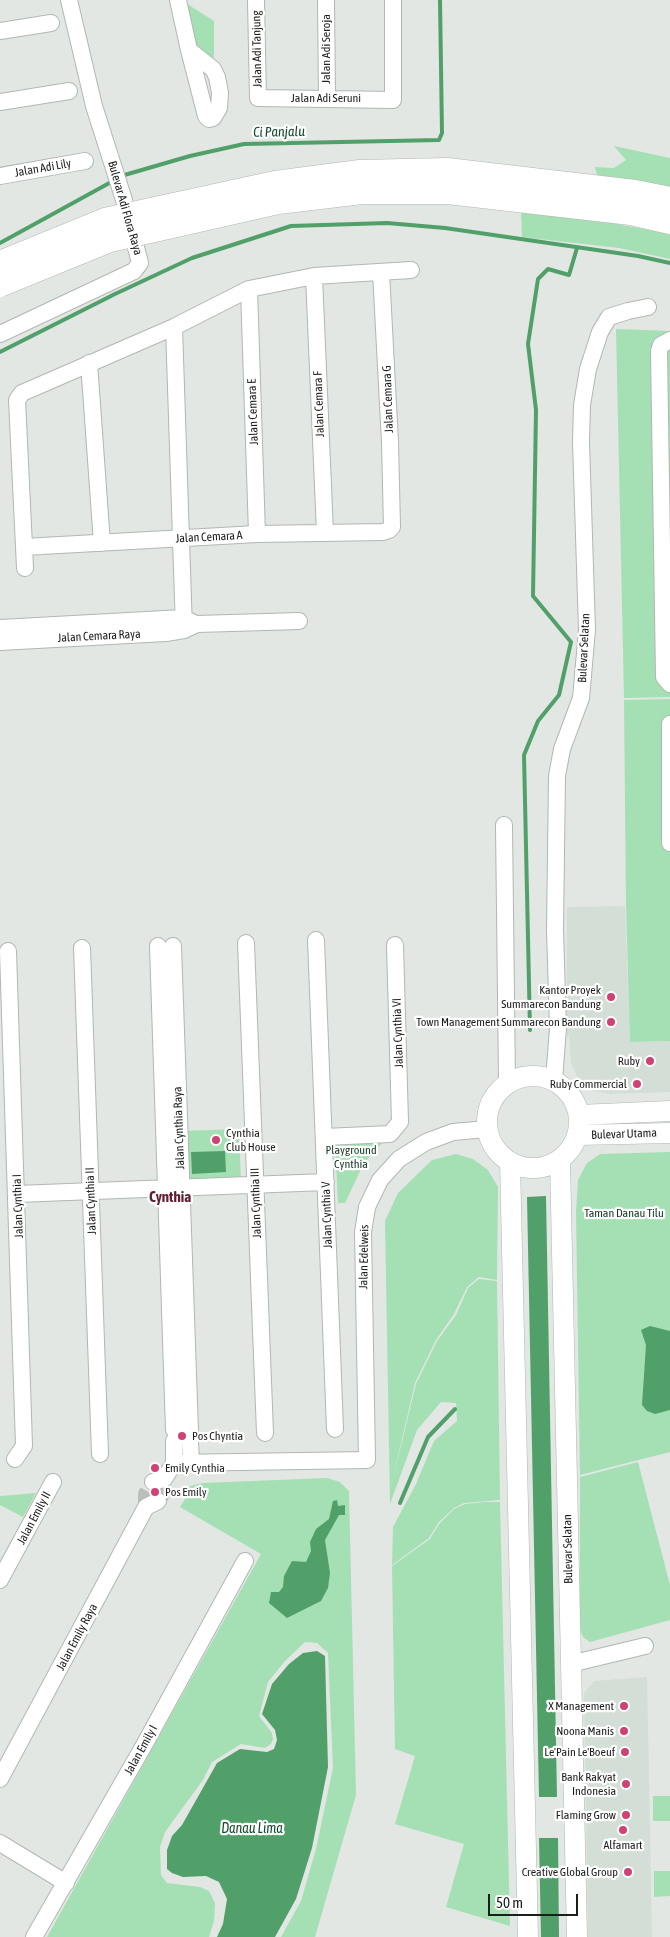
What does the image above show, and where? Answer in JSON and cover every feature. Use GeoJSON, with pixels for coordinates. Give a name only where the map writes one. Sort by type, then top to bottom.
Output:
{"type":"FeatureCollection","features":[{"type":"Feature","properties":{"kind":"highway"},"geometry":{"type":"LineString","coordinates":[[0,263],[105,220],[275,183],[360,172],[447,170],[634,192],[670,199]]}},
{"type":"Feature","properties":{"kind":"highway"},"geometry":{"type":"LineString","coordinates":[[0,285],[110,240],[278,202],[362,192],[448,192],[630,213],[670,222]]}},
{"type":"Feature","properties":{"kind":"main road"},"geometry":{"type":"LineString","coordinates":[[525,1076],[545,1077],[554,1080],[571,1094],[579,1115],[578,1135],[574,1145],[560,1160],[550,1165],[535,1168],[520,1167],[510,1162],[495,1148],[488,1129],[489,1108],[493,1099],[507,1083],[525,1076]]}},
{"type":"Feature","properties":{"kind":"main road","name":"Bulevar Utama"},"geometry":{"type":"LineString","coordinates":[[579,1115],[670,1111]]}},
{"type":"Feature","properties":{"kind":"main road","name":"Bulevar Utama"},"geometry":{"type":"LineString","coordinates":[[578,1135],[670,1132]]}},
{"type":"Feature","properties":{"kind":"main road","name":"Bulevar Selatan"},"geometry":{"type":"LineString","coordinates":[[560,1160],[577,1937]]}},
{"type":"Feature","properties":{"kind":"main road"},"geometry":{"type":"LineString","coordinates":[[510,1162],[528,1937]]}},
{"type":"Feature","properties":{"kind":"street","name":"Bulevar Adi Flora Raya"},"geometry":{"type":"LineString","coordinates":[[0,334],[137,270],[140,260],[119,182],[94,106],[69,0]]}},
{"type":"Feature","properties":{"kind":"street"},"geometry":{"type":"LineString","coordinates":[[178,0],[189,50]]}},
{"type":"Feature","properties":{"kind":"street","name":"Jalan Adi Tanjung"},"geometry":{"type":"LineString","coordinates":[[256,0],[258,98]]}},
{"type":"Feature","properties":{"kind":"street","name":"Jalan Adi Seroja"},"geometry":{"type":"LineString","coordinates":[[326,0],[327,98]]}},
{"type":"Feature","properties":{"kind":"street","name":"Jalan Adi Seruni"},"geometry":{"type":"LineString","coordinates":[[258,98],[393,100],[393,0]]}},
{"type":"Feature","properties":{"kind":"street"},"geometry":{"type":"LineString","coordinates":[[0,31],[51,23]]}},
{"type":"Feature","properties":{"kind":"street"},"geometry":{"type":"LineString","coordinates":[[0,102],[69,91]]}},
{"type":"Feature","properties":{"kind":"street","name":"Jalan Adi Lily"},"geometry":{"type":"LineString","coordinates":[[0,176],[86,161]]}},
{"type":"Feature","properties":{"kind":"street"},"geometry":{"type":"LineString","coordinates":[[25,568],[17,400],[22,393],[174,327],[249,289],[314,276],[411,270]]}},
{"type":"Feature","properties":{"kind":"street","name":"Jalan Cemara G"},"geometry":{"type":"LineString","coordinates":[[381,272],[392,527]]}},
{"type":"Feature","properties":{"kind":"street","name":"Jalan Cemara F"},"geometry":{"type":"LineString","coordinates":[[314,276],[325,533]]}},
{"type":"Feature","properties":{"kind":"street","name":"Jalan Cemara E"},"geometry":{"type":"LineString","coordinates":[[249,289],[258,534]]}},
{"type":"Feature","properties":{"kind":"street","name":"Bulevar Selatan"},"geometry":{"type":"LineString","coordinates":[[554,1080],[558,1028],[555,930],[557,776],[562,750],[581,698],[587,639],[581,442],[582,405],[591,360],[600,332],[610,317],[648,307]]}},
{"type":"Feature","properties":{"kind":"street"},"geometry":{"type":"LineString","coordinates":[[174,327],[180,538],[188,624]]}},
{"type":"Feature","properties":{"kind":"street"},"geometry":{"type":"LineString","coordinates":[[670,340],[661,345],[659,351],[664,677],[670,684]]}},
{"type":"Feature","properties":{"kind":"street"},"geometry":{"type":"LineString","coordinates":[[89,363],[102,543]]}},
{"type":"Feature","properties":{"kind":"street","name":"Jalan Cemara A"},"geometry":{"type":"LineString","coordinates":[[24,546],[258,534],[383,532],[392,527]]}},
{"type":"Feature","properties":{"kind":"street","name":"Jalan Cemara Raya"},"geometry":{"type":"LineString","coordinates":[[0,628],[299,621]]}},
{"type":"Feature","properties":{"kind":"street","name":"Jalan Cemara Raya"},"geometry":{"type":"LineString","coordinates":[[0,642],[159,633],[188,624]]}},
{"type":"Feature","properties":{"kind":"street"},"geometry":{"type":"LineString","coordinates":[[669,726],[670,843]]}},
{"type":"Feature","properties":{"kind":"street"},"geometry":{"type":"LineString","coordinates":[[504,826],[507,1083]]}},
{"type":"Feature","properties":{"kind":"street","name":"Jalan Cynthia V"},"geometry":{"type":"LineString","coordinates":[[316,940],[335,1429]]}},
{"type":"Feature","properties":{"kind":"street","name":"Jalan Cynthia III"},"geometry":{"type":"LineString","coordinates":[[246,943],[264,1433]]}},
{"type":"Feature","properties":{"kind":"street","name":"Jalan Cynthia VI"},"geometry":{"type":"LineString","coordinates":[[325,1138],[390,1134],[400,1122],[395,945]]}},
{"type":"Feature","properties":{"kind":"street","name":"Jalan Cynthia Raya"},"geometry":{"type":"LineString","coordinates":[[165,946],[182,1188],[182,1430],[165,1189],[165,946]]}},
{"type":"Feature","properties":{"kind":"street","name":"Jalan Cynthia II"},"geometry":{"type":"LineString","coordinates":[[82,948],[100,1454]]}},
{"type":"Feature","properties":{"kind":"street","name":"Jalan Cynthia I"},"geometry":{"type":"LineString","coordinates":[[8,951],[24,1446],[15,1459]]}},
{"type":"Feature","properties":{"kind":"street","name":"Jalan Edelweis"},"geometry":{"type":"LineString","coordinates":[[182,1463],[367,1460],[363,1232],[367,1207],[380,1180],[399,1159],[426,1142],[453,1132],[488,1129]]}},
{"type":"Feature","properties":{"kind":"street"},"geometry":{"type":"LineString","coordinates":[[17,1194],[326,1182]]}},
{"type":"Feature","properties":{"kind":"street"},"geometry":{"type":"LineString","coordinates":[[182,1430],[182,1463]]}},
{"type":"Feature","properties":{"kind":"street","name":"Jalan Emily Raya"},"geometry":{"type":"LineString","coordinates":[[0,1779],[157,1492],[182,1463]]}},
{"type":"Feature","properties":{"kind":"street","name":"Jalan Emily II"},"geometry":{"type":"LineString","coordinates":[[0,1580],[53,1482]]}},
{"type":"Feature","properties":{"kind":"street","name":"Jalan Emily I"},"geometry":{"type":"LineString","coordinates":[[34,1937],[245,1561]]}},
{"type":"Feature","properties":{"kind":"street"},"geometry":{"type":"LineString","coordinates":[[570,1664],[646,1646]]}},
{"type":"Feature","properties":{"kind":"street"},"geometry":{"type":"LineString","coordinates":[[0,1843],[66,1883]]}},
{"type":"Feature","properties":{"kind":"shaded area","name":"Ruby Commercial"},"geometry":{"type":"Polygon","coordinates":[[[625,906],[630,1042],[670,1041],[670,1092],[610,1094],[593,1091],[579,1081],[571,1063],[569,1036],[567,1036],[567,907],[625,906]]]}},
{"type":"Feature","properties":{"kind":"shaded area"},"geometry":{"type":"Polygon","coordinates":[[[647,1677],[652,1937],[588,1937],[584,1693],[594,1681],[647,1677]]]}},
{"type":"Feature","properties":{"kind":"green space"},"geometry":{"type":"Polygon","coordinates":[[[184,2],[214,21],[214,58],[193,44],[184,2]]]}},
{"type":"Feature","properties":{"kind":"green space"},"geometry":{"type":"Polygon","coordinates":[[[614,146],[670,158],[670,189],[597,175],[595,167],[614,168],[626,160],[614,146]]]}},
{"type":"Feature","properties":{"kind":"green space"},"geometry":{"type":"Polygon","coordinates":[[[521,209],[575,216],[670,234],[670,259],[619,248],[522,237],[521,209]]]}},
{"type":"Feature","properties":{"kind":"green space"},"geometry":{"type":"Polygon","coordinates":[[[616,329],[670,331],[670,697],[624,698],[616,329]]]}},
{"type":"Feature","properties":{"kind":"green space"},"geometry":{"type":"Polygon","coordinates":[[[670,699],[670,1041],[630,1042],[626,906],[624,700],[670,699]]]}},
{"type":"Feature","properties":{"kind":"green space"},"geometry":{"type":"Polygon","coordinates":[[[239,1129],[241,1183],[185,1185],[183,1131],[239,1129]]]}},
{"type":"Feature","properties":{"kind":"green space","name":"Playground Cynthia"},"geometry":{"type":"Polygon","coordinates":[[[384,1141],[364,1163],[345,1203],[338,1203],[335,1142],[384,1141]]]}},
{"type":"Feature","properties":{"kind":"green space","name":"Taman Danau Tilu"},"geometry":{"type":"Polygon","coordinates":[[[670,1152],[670,1452],[580,1475],[576,1212],[578,1180],[587,1163],[600,1154],[670,1152]]]}},
{"type":"Feature","properties":{"kind":"green space"},"geometry":{"type":"Polygon","coordinates":[[[456,1154],[473,1159],[488,1170],[498,1187],[497,1280],[479,1277],[467,1287],[454,1314],[436,1340],[415,1383],[390,1491],[416,1384],[437,1341],[456,1315],[468,1288],[479,1279],[497,1281],[500,1500],[464,1503],[454,1508],[438,1523],[429,1538],[392,1565],[393,1527],[416,1484],[434,1441],[457,1421],[456,1403],[441,1402],[417,1430],[390,1504],[385,1221],[398,1193],[432,1160],[456,1154]]]}},
{"type":"Feature","properties":{"kind":"green space"},"geometry":{"type":"Polygon","coordinates":[[[638,1462],[670,1585],[670,1620],[590,1642],[583,1637],[580,1629],[580,1477],[638,1462]]]}},
{"type":"Feature","properties":{"kind":"green space"},"geometry":{"type":"Polygon","coordinates":[[[327,1478],[340,1482],[349,1491],[356,1795],[315,1937],[281,1937],[301,1901],[316,1849],[333,1768],[328,1653],[317,1643],[305,1642],[285,1661],[268,1682],[259,1716],[272,1733],[273,1739],[271,1744],[265,1748],[241,1744],[212,1762],[203,1780],[165,1832],[160,1847],[161,1875],[167,1883],[200,1887],[209,1891],[215,1903],[214,1921],[209,1937],[47,1937],[261,1554],[180,1507],[188,1494],[184,1490],[186,1487],[203,1483],[327,1478]]]}},
{"type":"Feature","properties":{"kind":"green space"},"geometry":{"type":"Polygon","coordinates":[[[36,1493],[23,1517],[0,1505],[0,1496],[36,1493]]]}},
{"type":"Feature","properties":{"kind":"green space"},"geometry":{"type":"Polygon","coordinates":[[[500,1502],[510,1926],[446,1907],[464,1844],[395,1824],[415,1756],[395,1749],[392,1566],[430,1539],[439,1524],[454,1509],[465,1504],[500,1502]]]}},
{"type":"Feature","properties":{"kind":"green space"},"geometry":{"type":"Polygon","coordinates":[[[653,1796],[670,1796],[670,1821],[653,1821],[653,1796]]]}},
{"type":"Feature","properties":{"kind":"green space"},"geometry":{"type":"Polygon","coordinates":[[[654,1871],[670,1871],[670,1896],[654,1897],[654,1871]]]}},
{"type":"Feature","properties":{"kind":"water"},"geometry":{"type":"Polygon","coordinates":[[[225,1151],[226,1172],[192,1174],[191,1152],[225,1151]]]}},
{"type":"Feature","properties":{"kind":"water"},"geometry":{"type":"Polygon","coordinates":[[[546,1196],[557,1797],[539,1797],[527,1197],[546,1196]]]}},
{"type":"Feature","properties":{"kind":"water"},"geometry":{"type":"Polygon","coordinates":[[[650,1326],[670,1331],[670,1410],[655,1414],[647,1411],[642,1405],[646,1345],[641,1330],[650,1326]]]}},
{"type":"Feature","properties":{"kind":"water"},"geometry":{"type":"Polygon","coordinates":[[[337,1500],[338,1506],[345,1505],[345,1515],[339,1515],[325,1540],[330,1573],[328,1588],[321,1601],[287,1618],[269,1603],[271,1592],[279,1592],[283,1587],[284,1576],[292,1561],[306,1562],[311,1551],[310,1542],[316,1529],[329,1519],[333,1501],[337,1500]]]}},
{"type":"Feature","properties":{"kind":"water","name":"Danau Lima"},"geometry":{"type":"Polygon","coordinates":[[[317,1651],[325,1656],[328,1767],[312,1848],[296,1899],[275,1937],[217,1937],[223,1924],[227,1899],[219,1882],[206,1876],[183,1877],[172,1873],[167,1869],[167,1850],[172,1836],[182,1825],[217,1763],[240,1749],[267,1752],[274,1749],[277,1740],[275,1730],[262,1714],[272,1684],[289,1664],[303,1653],[317,1651]]]}},
{"type":"Feature","properties":{"kind":"water"},"geometry":{"type":"Polygon","coordinates":[[[539,1838],[558,1838],[559,1937],[541,1937],[539,1838]]]}},
{"type":"Feature","properties":{"kind":"waterway","name":"Ci Panjalu"},"geometry":{"type":"LineString","coordinates":[[121,176],[190,156],[244,144],[439,140],[442,133],[440,0]]}},
{"type":"Feature","properties":{"kind":"waterway","name":"Ci Panjalu"},"geometry":{"type":"LineString","coordinates":[[0,243],[113,181]]}},
{"type":"Feature","properties":{"kind":"waterway"},"geometry":{"type":"LineString","coordinates":[[0,352],[115,294],[192,258],[291,226],[387,223],[445,228],[638,256],[670,263]]}},
{"type":"Feature","properties":{"kind":"waterway"},"geometry":{"type":"LineString","coordinates":[[530,1030],[524,755],[538,721],[559,695],[571,642],[533,596],[536,410],[528,344],[538,279],[548,269],[569,275],[577,248]]}},
{"type":"Feature","properties":{"kind":"waterway"},"geometry":{"type":"LineString","coordinates":[[400,1503],[428,1437],[455,1409]]}},
{"type":"Feature","properties":{"kind":"tunnel"},"geometry":{"type":"LineString","coordinates":[[146,1507],[146,1494],[153,1482]]}},
{"type":"Feature","properties":{"kind":"tunnel"},"geometry":{"type":"LineString","coordinates":[[158,1501],[165,1489]]}},
{"type":"Feature","properties":{"kind":"place","name":"Kantor Proyek Summarecon Bandung"},"geometry":{"type":"Point","coordinates":[611,997]}},
{"type":"Feature","properties":{"kind":"place","name":"Town Management Summarecon Bandung"},"geometry":{"type":"Point","coordinates":[611,1022]}},
{"type":"Feature","properties":{"kind":"place","name":"Ruby"},"geometry":{"type":"Point","coordinates":[650,1061]}},
{"type":"Feature","properties":{"kind":"place","name":"Ruby Commercial"},"geometry":{"type":"Point","coordinates":[637,1084]}},
{"type":"Feature","properties":{"kind":"place","name":"Cynthia Club House"},"geometry":{"type":"Point","coordinates":[216,1140]}},
{"type":"Feature","properties":{"kind":"place","name":"Pos Chyntia"},"geometry":{"type":"Point","coordinates":[182,1436]}},
{"type":"Feature","properties":{"kind":"place","name":"Emily Cynthia"},"geometry":{"type":"Point","coordinates":[155,1468]}},
{"type":"Feature","properties":{"kind":"place","name":"Pos Emily"},"geometry":{"type":"Point","coordinates":[155,1492]}},
{"type":"Feature","properties":{"kind":"place","name":"X Management"},"geometry":{"type":"Point","coordinates":[624,1706]}},
{"type":"Feature","properties":{"kind":"place","name":"Noona Manis"},"geometry":{"type":"Point","coordinates":[624,1731]}},
{"type":"Feature","properties":{"kind":"place","name":"Le'Pain Le'Boeuf"},"geometry":{"type":"Point","coordinates":[625,1752]}},
{"type":"Feature","properties":{"kind":"place","name":"Bank Rakyat Indonesia"},"geometry":{"type":"Point","coordinates":[626,1784]}},
{"type":"Feature","properties":{"kind":"place","name":"Flaming Grow"},"geometry":{"type":"Point","coordinates":[626,1815]}},
{"type":"Feature","properties":{"kind":"place","name":"Alfamart"},"geometry":{"type":"Point","coordinates":[623,1830]}},
{"type":"Feature","properties":{"kind":"place","name":"Creative Global Group"},"geometry":{"type":"Point","coordinates":[628,1872]}},
{"type":"Feature","properties":{"kind":"district","name":"Cynthia"},"geometry":{"type":"Point","coordinates":[170,1197]}}]}
